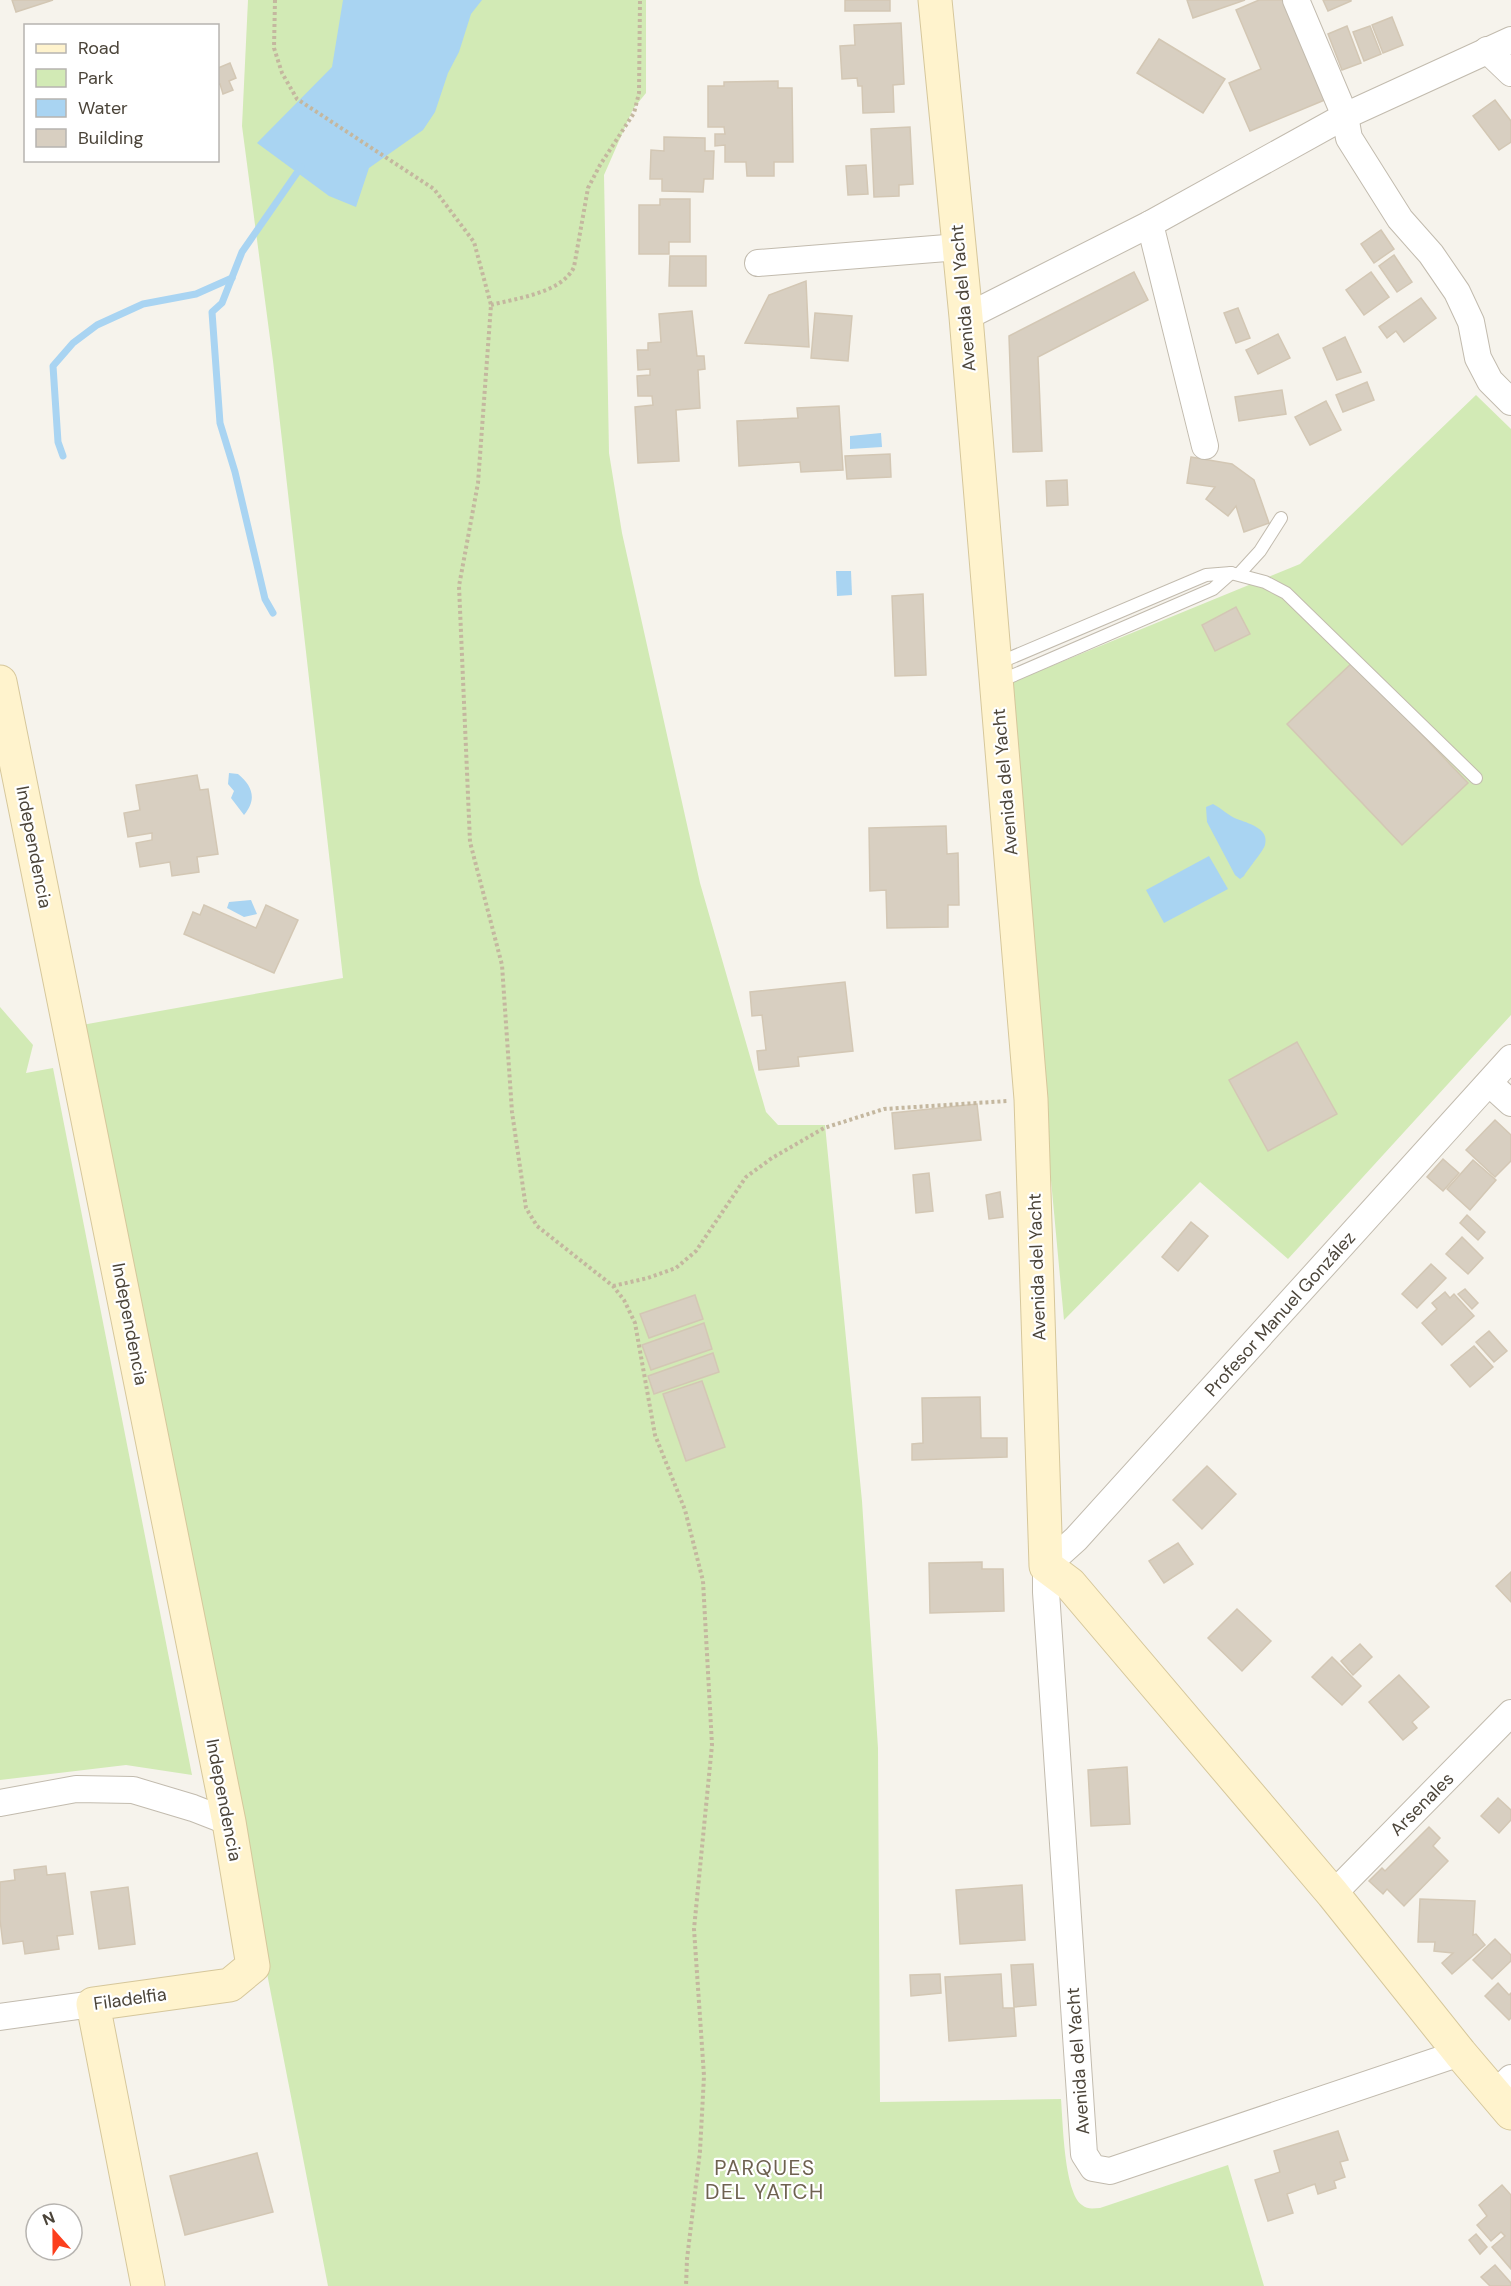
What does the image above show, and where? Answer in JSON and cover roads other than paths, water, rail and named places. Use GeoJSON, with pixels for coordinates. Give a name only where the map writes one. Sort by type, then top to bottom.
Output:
{"type":"FeatureCollection","features":[{"type":"Feature","properties":{"kind":"street","name":"Avenida del Yacht"},"geometry":{"type":"LineString","coordinates":[[935,0],[966,317],[1031,1099],[1046,1592],[1084,2154],[1093,2168],[1110,2171],[1460,2054]]}},
{"type":"Feature","properties":{"kind":"street"},"geometry":{"type":"LineString","coordinates":[[1296,0],[1345,116],[1349,138],[1400,219],[1431,254],[1457,292],[1471,322],[1478,358],[1490,381],[1511,402]]}},
{"type":"Feature","properties":{"kind":"street"},"geometry":{"type":"LineString","coordinates":[[966,317],[1150,224],[1345,116],[1511,40]]}},
{"type":"Feature","properties":{"kind":"street"},"geometry":{"type":"LineString","coordinates":[[1487,50],[1511,73]]}},
{"type":"Feature","properties":{"kind":"street"},"geometry":{"type":"LineString","coordinates":[[1150,224],[1205,446]]}},
{"type":"Feature","properties":{"kind":"street"},"geometry":{"type":"LineString","coordinates":[[758,263],[959,247]]}},
{"type":"Feature","properties":{"kind":"street","name":"Independencia"},"geometry":{"type":"LineString","coordinates":[[0,682],[229,1822],[253,1966]]}},
{"type":"Feature","properties":{"kind":"street","name":"Profesor Manuel González"},"geometry":{"type":"LineString","coordinates":[[1046,1566],[1077,1539],[1511,1058]]}},
{"type":"Feature","properties":{"kind":"street"},"geometry":{"type":"LineString","coordinates":[[1489,1083],[1511,1103]]}},
{"type":"Feature","properties":{"kind":"street"},"geometry":{"type":"LineString","coordinates":[[1046,1566],[1070,1584],[1333,1894],[1460,2054],[1506,2095]]}},
{"type":"Feature","properties":{"kind":"street","name":"Arsenales"},"geometry":{"type":"LineString","coordinates":[[1333,1894],[1511,1713]]}},
{"type":"Feature","properties":{"kind":"street"},"geometry":{"type":"LineString","coordinates":[[0,1803],[76,1789],[133,1790],[193,1808],[229,1822]]}},
{"type":"Feature","properties":{"kind":"street","name":"Filadelfia"},"geometry":{"type":"LineString","coordinates":[[0,2017],[230,1985],[253,1966]]}},
{"type":"Feature","properties":{"kind":"street"},"geometry":{"type":"LineString","coordinates":[[93,2004],[148,2286]]}},
{"type":"Feature","properties":{"kind":"lane"},"geometry":{"type":"LineString","coordinates":[[996,674],[1133,623],[1213,589],[1260,551],[1281,518]]}},
{"type":"Feature","properties":{"kind":"lane"},"geometry":{"type":"LineString","coordinates":[[996,674],[1128,608],[1206,575],[1235,573],[1265,582],[1286,593],[1476,778]]}},
{"type":"Feature","properties":{"kind":"lane"},"geometry":{"type":"LineString","coordinates":[[1128,608],[1133,623]]}},
{"type":"Feature","properties":{"kind":"water"},"geometry":{"type":"Polygon","coordinates":[[[343,0],[482,0],[471,14],[459,52],[448,73],[435,112],[423,130],[369,168],[356,207],[329,196],[257,143],[332,67],[343,0]]]}},
{"type":"Feature","properties":{"kind":"water"},"geometry":{"type":"Polygon","coordinates":[[[881,433],[882,447],[850,449],[850,436],[881,433]]]}},
{"type":"Feature","properties":{"kind":"water"},"geometry":{"type":"Polygon","coordinates":[[[836,571],[851,571],[852,595],[837,596],[836,571]]]}},
{"type":"Feature","properties":{"kind":"water"},"geometry":{"type":"Polygon","coordinates":[[[229,773],[238,774],[247,783],[252,793],[251,804],[244,815],[231,798],[234,791],[228,784],[229,773]]]}},
{"type":"Feature","properties":{"kind":"water"},"geometry":{"type":"Polygon","coordinates":[[[1213,804],[1234,818],[1257,827],[1266,839],[1264,847],[1240,879],[1235,875],[1207,822],[1206,807],[1213,804]]]}},
{"type":"Feature","properties":{"kind":"water"},"geometry":{"type":"Polygon","coordinates":[[[1209,856],[1228,889],[1164,923],[1146,890],[1209,856]]]}},
{"type":"Feature","properties":{"kind":"water"},"geometry":{"type":"Polygon","coordinates":[[[251,900],[257,914],[244,917],[227,908],[229,902],[251,900]]]}},
{"type":"Feature","properties":{"kind":"waterway"},"geometry":{"type":"LineString","coordinates":[[273,613],[265,599],[235,472],[220,423],[212,312],[222,303],[242,252],[301,167]]}},
{"type":"Feature","properties":{"kind":"waterway"},"geometry":{"type":"LineString","coordinates":[[63,456],[58,442],[53,366],[73,343],[97,325],[143,304],[196,294],[232,278]]}},
{"type":"Feature","properties":{"kind":"district","name":"PARQUES DEL YATCH"},"geometry":{"type":"Point","coordinates":[765,2180]}}]}
